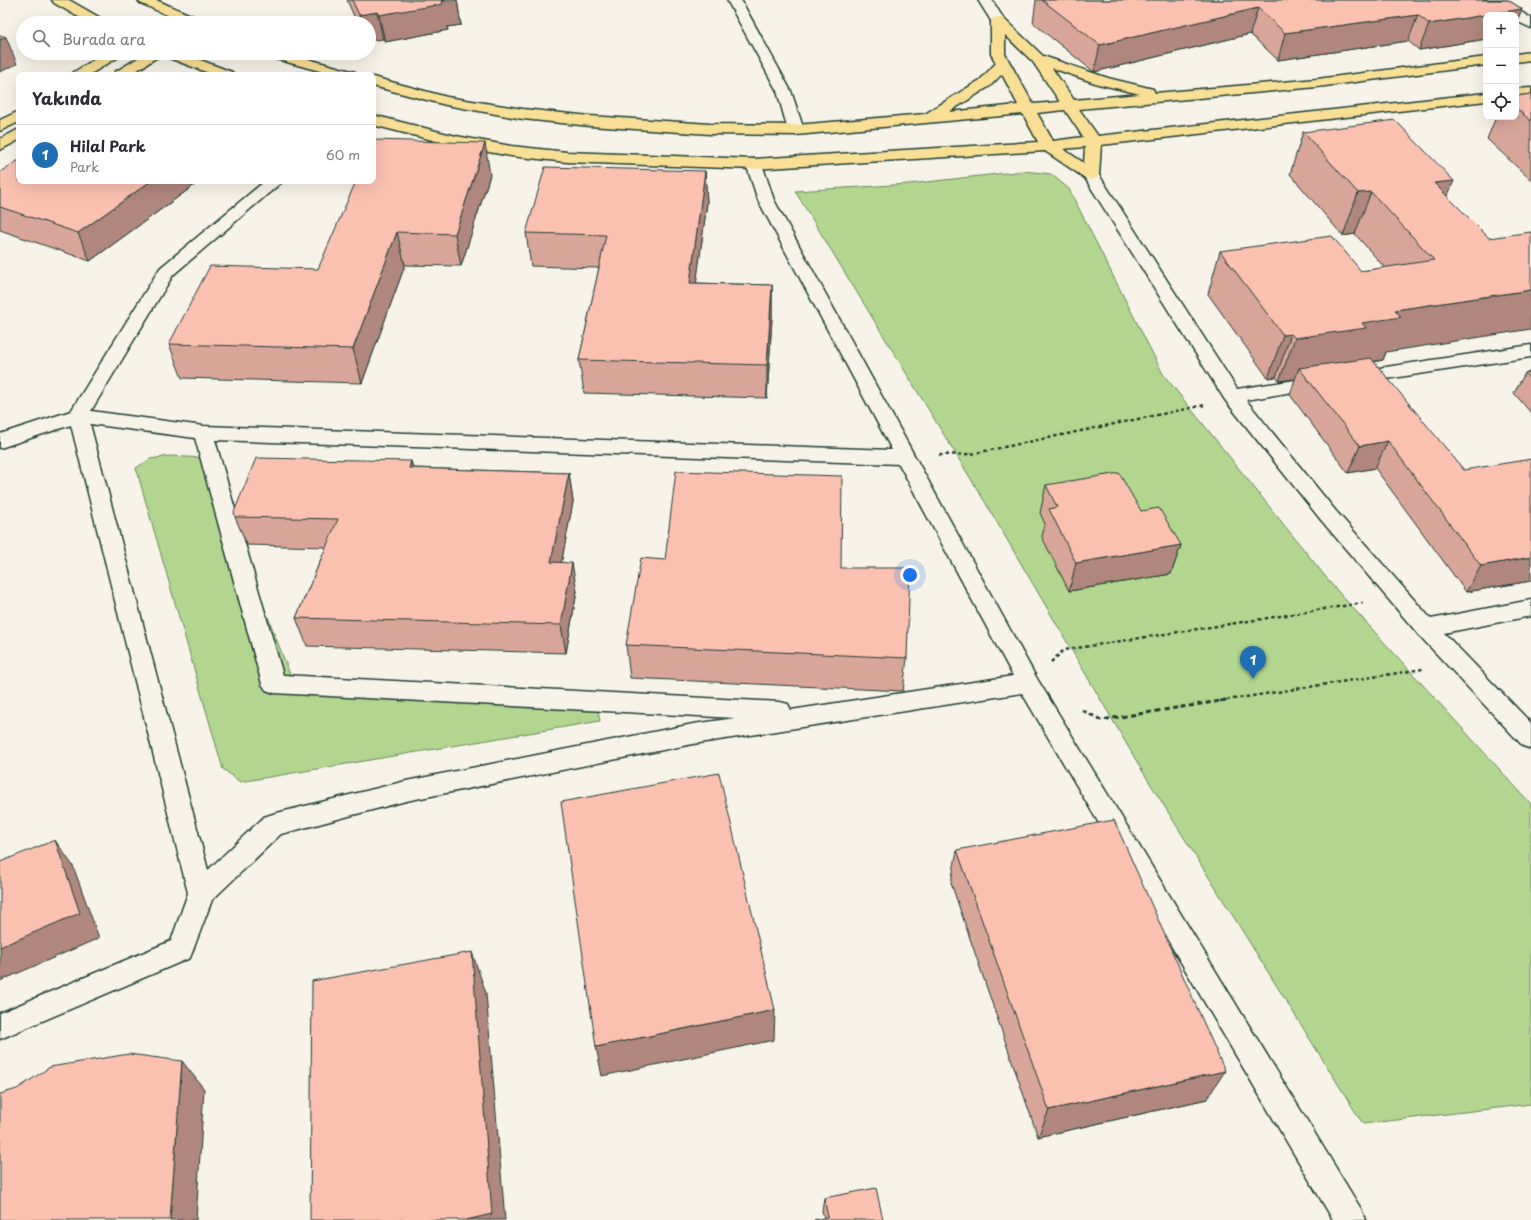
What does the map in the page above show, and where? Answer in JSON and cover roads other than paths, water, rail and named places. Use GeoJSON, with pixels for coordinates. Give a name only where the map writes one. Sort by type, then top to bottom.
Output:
{"type":"FeatureCollection","features":[{"type":"Feature","properties":{"kind":"main road"},"geometry":{"type":"LineString","coordinates":[[59,0],[79,16]]}},
{"type":"Feature","properties":{"kind":"main road"},"geometry":{"type":"LineString","coordinates":[[145,0],[171,16]]}},
{"type":"Feature","properties":{"kind":"main road"},"geometry":{"type":"LineString","coordinates":[[998,20],[1038,59],[1093,140],[1091,175]]}},
{"type":"Feature","properties":{"kind":"main road"},"geometry":{"type":"LineString","coordinates":[[998,20],[998,54],[1048,146],[1091,175]]}},
{"type":"Feature","properties":{"kind":"main road"},"geometry":{"type":"LineString","coordinates":[[1519,58],[1531,56]]}},
{"type":"Feature","properties":{"kind":"main road"},"geometry":{"type":"LineString","coordinates":[[1038,59],[1103,81],[1166,96]]}},
{"type":"Feature","properties":{"kind":"main road"},"geometry":{"type":"LineString","coordinates":[[81,72],[86,60]]}},
{"type":"Feature","properties":{"kind":"main road"},"geometry":{"type":"LineString","coordinates":[[83,72],[103,60]]}},
{"type":"Feature","properties":{"kind":"main road"},"geometry":{"type":"LineString","coordinates":[[125,72],[145,60]]}},
{"type":"Feature","properties":{"kind":"main road"},"geometry":{"type":"LineString","coordinates":[[187,60],[220,72]]}},
{"type":"Feature","properties":{"kind":"main road"},"geometry":{"type":"LineString","coordinates":[[295,60],[339,72]]}},
{"type":"Feature","properties":{"kind":"main road"},"geometry":{"type":"LineString","coordinates":[[376,82],[446,101],[523,114],[590,121],[710,129],[796,130],[1317,83],[1483,62]]}},
{"type":"Feature","properties":{"kind":"main road"},"geometry":{"type":"LineString","coordinates":[[928,118],[985,83],[1003,64]]}},
{"type":"Feature","properties":{"kind":"main road"},"geometry":{"type":"LineString","coordinates":[[1519,93],[1531,92]]}},
{"type":"Feature","properties":{"kind":"main road"},"geometry":{"type":"LineString","coordinates":[[376,121],[456,141],[511,151],[567,157],[754,164],[1048,146],[1483,96]]}},
{"type":"Feature","properties":{"kind":"main road"},"geometry":{"type":"LineString","coordinates":[[0,126],[16,118]]}},
{"type":"Feature","properties":{"kind":"main road"},"geometry":{"type":"LineString","coordinates":[[0,145],[16,136]]}},
{"type":"Feature","properties":{"kind":"street"},"geometry":{"type":"LineString","coordinates":[[734,0],[784,91],[796,130]]}},
{"type":"Feature","properties":{"kind":"street"},"geometry":{"type":"LineString","coordinates":[[984,0],[998,20]]}},
{"type":"Feature","properties":{"kind":"street"},"geometry":{"type":"LineString","coordinates":[[1491,0],[1531,24]]}},
{"type":"Feature","properties":{"kind":"street"},"geometry":{"type":"LineString","coordinates":[[754,164],[766,200],[904,457],[1028,683],[1350,1220]]}},
{"type":"Feature","properties":{"kind":"street"},"geometry":{"type":"LineString","coordinates":[[1091,175],[1232,396],[1328,516],[1426,628],[1531,739]]}},
{"type":"Feature","properties":{"kind":"street"},"geometry":{"type":"LineString","coordinates":[[201,893],[78,416],[166,272],[271,184]]}},
{"type":"Feature","properties":{"kind":"street"},"geometry":{"type":"LineString","coordinates":[[1232,396],[1531,351]]}},
{"type":"Feature","properties":{"kind":"street"},"geometry":{"type":"LineString","coordinates":[[0,441],[78,416],[203,433],[904,457]]}},
{"type":"Feature","properties":{"kind":"street"},"geometry":{"type":"LineString","coordinates":[[203,433],[274,684],[822,713]]}},
{"type":"Feature","properties":{"kind":"street"},"geometry":{"type":"LineString","coordinates":[[1426,628],[1531,608]]}},
{"type":"Feature","properties":{"kind":"street"},"geometry":{"type":"LineString","coordinates":[[0,1026],[181,949],[201,893],[273,825],[414,789],[694,734],[822,713],[1028,683]]}},
{"type":"Feature","properties":{"kind":"place","name":"Hilal Park"},"geometry":{"type":"Point","coordinates":[1253,679]}}]}
